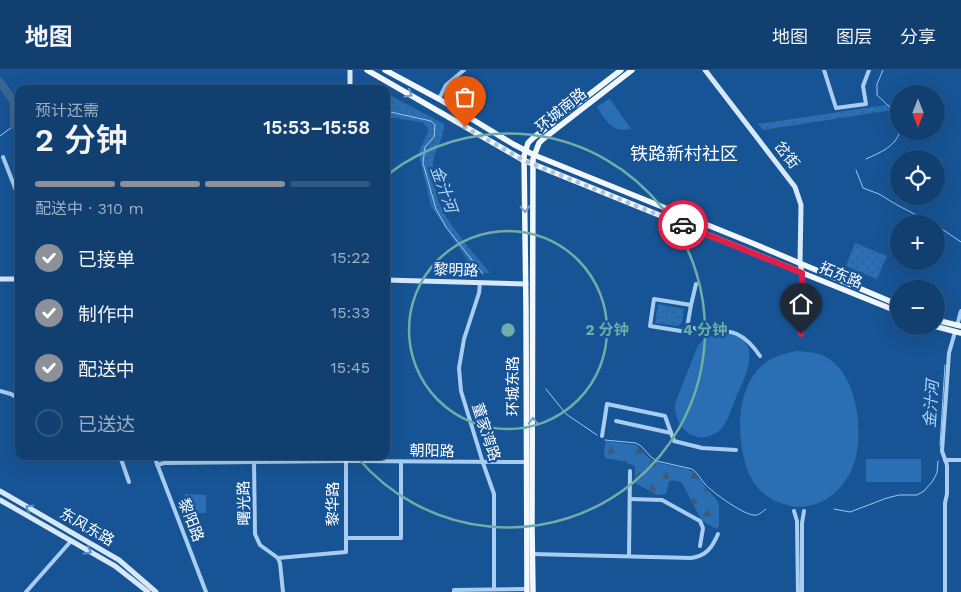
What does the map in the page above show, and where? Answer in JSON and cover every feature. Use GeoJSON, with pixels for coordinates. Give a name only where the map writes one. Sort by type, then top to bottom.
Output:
{"type":"FeatureCollection","features":[{"type":"Feature","properties":{"kind":"main road","name":"拓东路"},"geometry":{"type":"LineString","coordinates":[[367,70],[523,160],[890,308]]}},
{"type":"Feature","properties":{"kind":"main road","name":"拓东路"},"geometry":{"type":"LineString","coordinates":[[386,70],[439,99],[525,151],[890,301]]}},
{"type":"Feature","properties":{"kind":"main road","name":"环城南路"},"geometry":{"type":"LineString","coordinates":[[525,151],[528,143],[533,138],[621,70]]}},
{"type":"Feature","properties":{"kind":"main road","name":"环城南路"},"geometry":{"type":"LineString","coordinates":[[534,155],[539,143],[543,139],[632,70]]}},
{"type":"Feature","properties":{"kind":"main road","name":"环城东路"},"geometry":{"type":"LineString","coordinates":[[525,151],[523,160],[526,284],[527,590]]}},
{"type":"Feature","properties":{"kind":"main road","name":"环城东路"},"geometry":{"type":"LineString","coordinates":[[533,592],[532,164],[534,155]]}},
{"type":"Feature","properties":{"kind":"main road"},"geometry":{"type":"LineString","coordinates":[[945,322],[959,326]]}},
{"type":"Feature","properties":{"kind":"main road"},"geometry":{"type":"LineString","coordinates":[[945,329],[958,333]]}},
{"type":"Feature","properties":{"kind":"street"},"geometry":{"type":"LineString","coordinates":[[350,70],[350,85]]}},
{"type":"Feature","properties":{"kind":"street"},"geometry":{"type":"LineString","coordinates":[[439,99],[446,85],[464,70]]}},
{"type":"Feature","properties":{"kind":"street","name":"岔街"},"geometry":{"type":"LineString","coordinates":[[705,70],[795,186],[801,206],[801,334]]}},
{"type":"Feature","properties":{"kind":"street","name":"岔街"},"geometry":{"type":"LineString","coordinates":[[709,70],[794,179],[800,190],[804,208],[802,264]]}},
{"type":"Feature","properties":{"kind":"street"},"geometry":{"type":"LineString","coordinates":[[824,70],[836,108],[866,104],[863,86],[869,70]]}},
{"type":"Feature","properties":{"kind":"street"},"geometry":{"type":"LineString","coordinates":[[3,157],[15,188]]}},
{"type":"Feature","properties":{"kind":"street"},"geometry":{"type":"LineString","coordinates":[[0,279],[15,279]]}},
{"type":"Feature","properties":{"kind":"street","name":"黎明路"},"geometry":{"type":"LineString","coordinates":[[390,280],[526,284]]}},
{"type":"Feature","properties":{"kind":"street","name":"董家湾路"},"geometry":{"type":"LineString","coordinates":[[480,283],[479,293],[464,339],[459,368],[461,391],[495,499],[494,589]]}},
{"type":"Feature","properties":{"kind":"street"},"geometry":{"type":"LineString","coordinates":[[691,305],[654,299],[650,326],[687,332],[696,284]]}},
{"type":"Feature","properties":{"kind":"street"},"geometry":{"type":"LineString","coordinates":[[959,326],[961,311]]}},
{"type":"Feature","properties":{"kind":"street"},"geometry":{"type":"LineString","coordinates":[[687,328],[735,332],[745,339],[760,356]]}},
{"type":"Feature","properties":{"kind":"street"},"geometry":{"type":"LineString","coordinates":[[946,592],[945,503],[947,465],[942,451],[949,353],[958,333]]}},
{"type":"Feature","properties":{"kind":"street"},"geometry":{"type":"LineString","coordinates":[[0,391],[15,396]]}},
{"type":"Feature","properties":{"kind":"street"},"geometry":{"type":"LineString","coordinates":[[602,436],[607,404],[665,416],[674,441],[702,448],[736,450]]}},
{"type":"Feature","properties":{"kind":"street"},"geometry":{"type":"LineString","coordinates":[[616,421],[671,433]]}},
{"type":"Feature","properties":{"kind":"street"},"geometry":{"type":"LineString","coordinates":[[121,460],[129,482]]}},
{"type":"Feature","properties":{"kind":"street","name":"黎阳路"},"geometry":{"type":"LineString","coordinates":[[156,460],[206,592]]}},
{"type":"Feature","properties":{"kind":"street","name":"朝阳路"},"geometry":{"type":"LineString","coordinates":[[158,465],[164,463],[315,460]]}},
{"type":"Feature","properties":{"kind":"street","name":"黎华路"},"geometry":{"type":"LineString","coordinates":[[278,558],[346,552],[346,460]]}},
{"type":"Feature","properties":{"kind":"street","name":"朝阳路"},"geometry":{"type":"LineString","coordinates":[[364,460],[401,462],[526,462]]}},
{"type":"Feature","properties":{"kind":"street"},"geometry":{"type":"LineString","coordinates":[[945,460],[961,460]]}},
{"type":"Feature","properties":{"kind":"street","name":"曙光路"},"geometry":{"type":"LineString","coordinates":[[254,462],[255,534],[260,545],[278,558]]}},
{"type":"Feature","properties":{"kind":"street"},"geometry":{"type":"LineString","coordinates":[[346,538],[401,538],[401,462]]}},
{"type":"Feature","properties":{"kind":"street"},"geometry":{"type":"LineString","coordinates":[[630,471],[630,556]]}},
{"type":"Feature","properties":{"kind":"street","name":"东风东路"},"geometry":{"type":"LineString","coordinates":[[0,491],[119,560],[156,592]]}},
{"type":"Feature","properties":{"kind":"street"},"geometry":{"type":"LineString","coordinates":[[630,499],[662,500],[700,521],[703,528],[700,546]]}},
{"type":"Feature","properties":{"kind":"street","name":"东风东路"},"geometry":{"type":"LineString","coordinates":[[0,500],[115,566],[148,592]]}},
{"type":"Feature","properties":{"kind":"street"},"geometry":{"type":"LineString","coordinates":[[794,511],[797,521],[798,592]]}},
{"type":"Feature","properties":{"kind":"street"},"geometry":{"type":"LineString","coordinates":[[802,592],[802,523],[804,511]]}},
{"type":"Feature","properties":{"kind":"street"},"geometry":{"type":"LineString","coordinates":[[532,554],[698,557],[709,550],[718,534]]}},
{"type":"Feature","properties":{"kind":"street"},"geometry":{"type":"LineString","coordinates":[[26,592],[71,541]]}},
{"type":"Feature","properties":{"kind":"street"},"geometry":{"type":"LineString","coordinates":[[278,558],[283,592]]}},
{"type":"Feature","properties":{"kind":"street"},"geometry":{"type":"LineString","coordinates":[[454,592],[454,590],[527,590]]}},
{"type":"Feature","properties":{"kind":"green space"},"geometry":{"type":"Polygon","coordinates":[[[390,95],[444,124],[443,134],[435,153],[433,164],[439,201],[444,214],[456,232],[490,273],[476,273],[431,206],[419,155],[429,130],[422,122],[390,118],[390,95]]]}},
{"type":"Feature","properties":{"kind":"green space"},"geometry":{"type":"Polygon","coordinates":[[[609,99],[631,129],[624,130],[614,127],[603,117],[597,107],[609,99]]]}},
{"type":"Feature","properties":{"kind":"green space"},"geometry":{"type":"Polygon","coordinates":[[[890,104],[890,110],[763,130],[758,124],[890,104]]]}},
{"type":"Feature","properties":{"kind":"green space"},"geometry":{"type":"Polygon","coordinates":[[[855,243],[887,256],[877,279],[846,266],[855,243]]]}},
{"type":"Feature","properties":{"kind":"green space"},"geometry":{"type":"Polygon","coordinates":[[[658,304],[684,309],[682,323],[677,326],[655,323],[658,304]]]}},
{"type":"Feature","properties":{"kind":"green space"},"geometry":{"type":"Polygon","coordinates":[[[724,332],[737,336],[745,342],[749,350],[747,370],[722,428],[711,436],[695,436],[688,433],[678,421],[675,404],[698,345],[709,336],[724,332]]]}},
{"type":"Feature","properties":{"kind":"green space"},"geometry":{"type":"Polygon","coordinates":[[[797,351],[823,355],[837,366],[846,378],[852,393],[858,426],[856,458],[845,482],[827,499],[802,507],[790,506],[775,501],[756,486],[745,462],[740,430],[743,398],[749,383],[757,371],[775,357],[797,351]]]}},
{"type":"Feature","properties":{"kind":"green space"},"geometry":{"type":"Polygon","coordinates":[[[606,441],[636,445],[650,459],[693,472],[719,503],[719,527],[717,529],[702,521],[682,483],[669,481],[666,494],[657,495],[635,483],[635,466],[605,458],[604,449],[606,441]]]}},
{"type":"Feature","properties":{"kind":"green space"},"geometry":{"type":"Polygon","coordinates":[[[866,459],[921,459],[921,482],[866,482],[866,459]]]}},
{"type":"Feature","properties":{"kind":"green space"},"geometry":{"type":"Polygon","coordinates":[[[185,494],[206,495],[206,513],[185,513],[185,494]]]}},
{"type":"Feature","properties":{"kind":"waterway","name":"金汁河"},"geometry":{"type":"LineString","coordinates":[[883,70],[877,84],[877,95],[890,107]]}},
{"type":"Feature","properties":{"kind":"waterway"},"geometry":{"type":"LineString","coordinates":[[0,82],[14,102],[14,125]]}},
{"type":"Feature","properties":{"kind":"waterway","name":"金汁河"},"geometry":{"type":"LineString","coordinates":[[390,112],[431,121],[435,125],[434,137],[425,147],[423,163],[436,209],[446,227],[483,274]]}},
{"type":"Feature","properties":{"kind":"waterway","name":"金汁河"},"geometry":{"type":"LineString","coordinates":[[0,136],[15,125]]}},
{"type":"Feature","properties":{"kind":"waterway","name":"金汁河"},"geometry":{"type":"LineString","coordinates":[[866,159],[881,152],[896,140]]}},
{"type":"Feature","properties":{"kind":"waterway","name":"金汁河"},"geometry":{"type":"LineString","coordinates":[[856,170],[863,188],[879,194],[916,215]]}},
{"type":"Feature","properties":{"kind":"waterway","name":"金汁河"},"geometry":{"type":"LineString","coordinates":[[945,231],[961,242]]}},
{"type":"Feature","properties":{"kind":"waterway","name":"金汁河"},"geometry":{"type":"LineString","coordinates":[[940,445],[945,365]]}},
{"type":"Feature","properties":{"kind":"waterway","name":"金汁河"},"geometry":{"type":"LineString","coordinates":[[546,389],[566,414],[597,435]]}},
{"type":"Feature","properties":{"kind":"waterway","name":"金汁河"},"geometry":{"type":"LineString","coordinates":[[605,440],[636,443],[657,461],[692,469],[705,484],[729,503],[751,515],[760,514],[766,509]]}},
{"type":"Feature","properties":{"kind":"waterway","name":"金汁河"},"geometry":{"type":"LineString","coordinates":[[834,509],[850,512],[887,498],[899,495],[917,495],[924,491],[932,482],[937,473],[938,461]]}},
{"type":"Feature","properties":{"kind":"way so far"},"geometry":{"type":"LineString","coordinates":[[465,127],[523,160],[683,225]]}},
{"type":"Feature","properties":{"kind":"district","name":"铁路新村社区"},"geometry":{"type":"Point","coordinates":[684,153]}},
{"type":"Feature","properties":{"kind":"route"},"geometry":{"type":"LineString","coordinates":[[683,225],[802,273],[801,334]]}}]}
